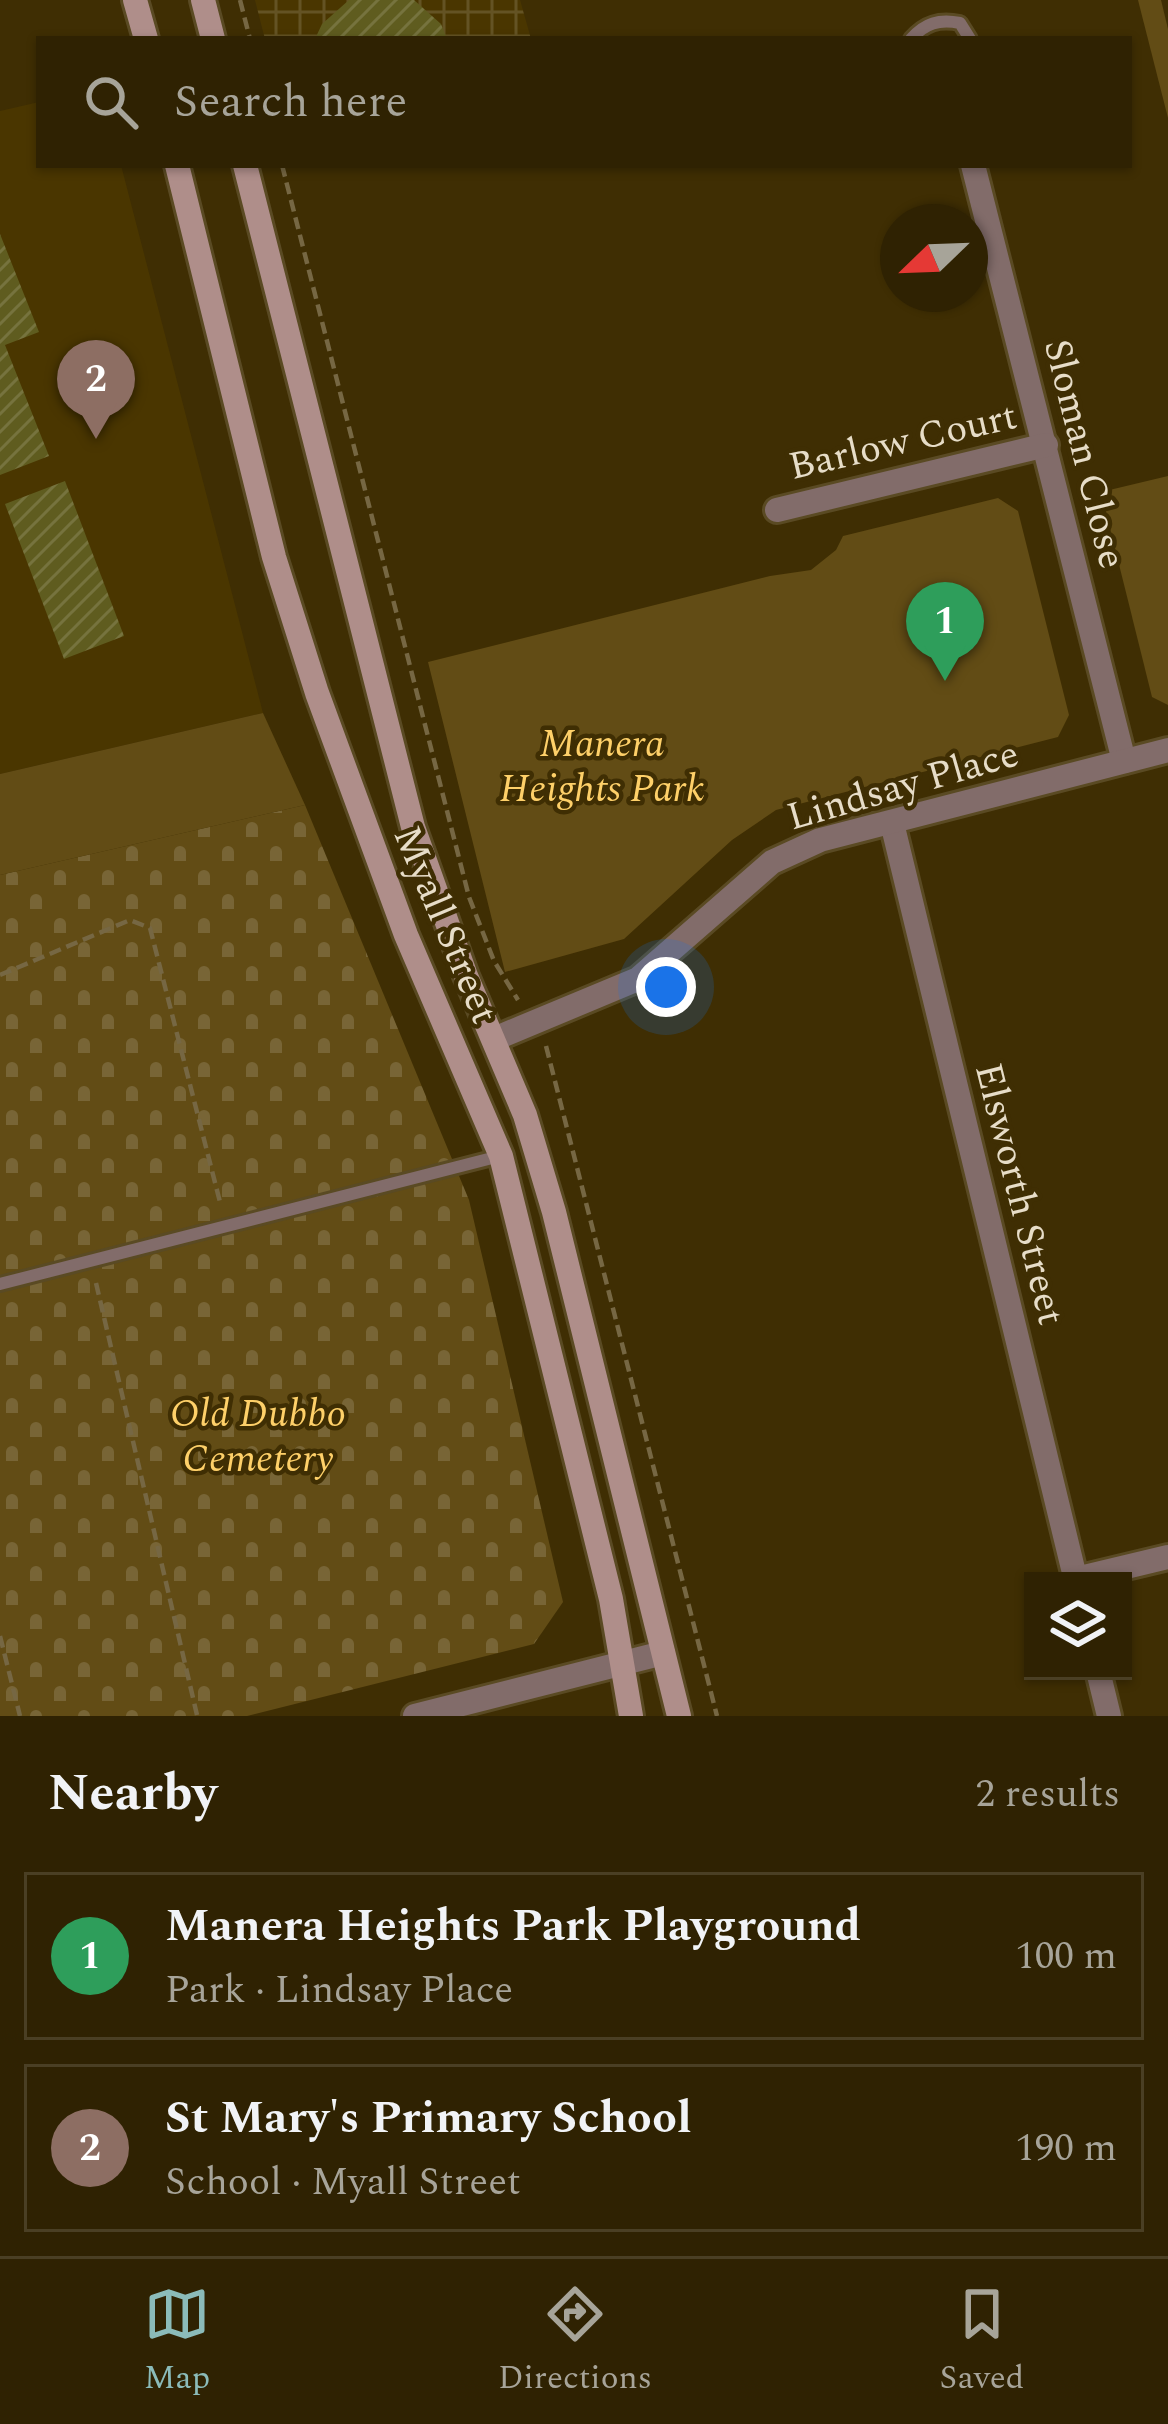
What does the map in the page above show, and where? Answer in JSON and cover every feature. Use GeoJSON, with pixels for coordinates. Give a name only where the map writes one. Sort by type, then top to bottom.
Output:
{"type":"FeatureCollection","features":[{"type":"Feature","properties":{"kind":"street"},"geometry":{"type":"LineString","coordinates":[[135,0],[145,36]]}},
{"type":"Feature","properties":{"kind":"street"},"geometry":{"type":"LineString","coordinates":[[203,0],[212,36]]}},
{"type":"Feature","properties":{"kind":"street","name":"Myall Street"},"geometry":{"type":"LineString","coordinates":[[178,168],[274,557],[316,693],[406,935],[501,1156],[541,1303],[631,1716]]}},
{"type":"Feature","properties":{"kind":"street","name":"Myall Street"},"geometry":{"type":"LineString","coordinates":[[246,168],[413,827],[554,1211],[679,1716]]}},
{"type":"Feature","properties":{"kind":"street","name":"Sloman Close"},"geometry":{"type":"LineString","coordinates":[[974,168],[1124,761]]}},
{"type":"Feature","properties":{"kind":"street","name":"Barlow Court"},"geometry":{"type":"LineString","coordinates":[[777,510],[1046,446]]}},
{"type":"Feature","properties":{"kind":"street","name":"Lindsay Place"},"geometry":{"type":"LineString","coordinates":[[494,1039],[638,980],[772,862],[820,841],[1168,751]]}},
{"type":"Feature","properties":{"kind":"street","name":"Elsworth Street"},"geometry":{"type":"LineString","coordinates":[[892,824],[1074,1572]]}},
{"type":"Feature","properties":{"kind":"street"},"geometry":{"type":"LineString","coordinates":[[1108,1572],[1168,1557]]}},
{"type":"Feature","properties":{"kind":"street"},"geometry":{"type":"LineString","coordinates":[[415,1716],[663,1653]]}},
{"type":"Feature","properties":{"kind":"street"},"geometry":{"type":"LineString","coordinates":[[1100,1680],[1109,1716]]}},
{"type":"Feature","properties":{"kind":"lane"},"geometry":{"type":"LineString","coordinates":[[915,36],[945,20],[960,23],[968,36]]}},
{"type":"Feature","properties":{"kind":"lane"},"geometry":{"type":"LineString","coordinates":[[0,1285],[501,1156]]}},
{"type":"Feature","properties":{"kind":"path"},"geometry":{"type":"LineString","coordinates":[[240,0],[249,36]]}},
{"type":"Feature","properties":{"kind":"path"},"geometry":{"type":"LineString","coordinates":[[282,168],[470,897],[494,961],[552,1054],[717,1716]]}},
{"type":"Feature","properties":{"kind":"path"},"geometry":{"type":"LineString","coordinates":[[0,975],[130,920],[150,928],[226,1226]]}},
{"type":"Feature","properties":{"kind":"path"},"geometry":{"type":"LineString","coordinates":[[91,1261],[197,1715]]}},
{"type":"Feature","properties":{"kind":"path"},"geometry":{"type":"LineString","coordinates":[[0,1636],[20,1716]]}},
{"type":"Feature","properties":{"kind":"shaded area"},"geometry":{"type":"Polygon","coordinates":[[[255,0],[520,0],[530,36],[264,36],[255,0]]]}},
{"type":"Feature","properties":{"kind":"shaded area"},"geometry":{"type":"Polygon","coordinates":[[[36,103],[36,168],[122,168],[263,713],[0,774],[0,111],[36,103]]]}},
{"type":"Feature","properties":{"kind":"green space"},"geometry":{"type":"Polygon","coordinates":[[[1138,0],[1161,0],[1168,29],[1168,118],[1138,0]]]}},
{"type":"Feature","properties":{"kind":"green space"},"geometry":{"type":"Polygon","coordinates":[[[1168,476],[1168,705],[1152,697],[1101,492],[1168,476]]]}},
{"type":"Feature","properties":{"kind":"green space","name":"Manera Heights Park"},"geometry":{"type":"Polygon","coordinates":[[[998,498],[1018,511],[1069,715],[1058,737],[776,810],[732,840],[624,939],[505,972],[428,662],[770,576],[811,570],[836,550],[843,536],[998,498]]]}},
{"type":"Feature","properties":{"kind":"green space"},"geometry":{"type":"Polygon","coordinates":[[[263,713],[305,805],[0,875],[0,774],[263,713]]]}},
{"type":"Feature","properties":{"kind":"green space","name":"Old Dubbo Cemetery"},"geometry":{"type":"Polygon","coordinates":[[[305,805],[469,1200],[563,1602],[534,1644],[247,1716],[0,1716],[0,875],[305,805]]]}},
{"type":"Feature","properties":{"kind":"building"},"geometry":{"type":"Polygon","coordinates":[[[349,0],[414,0],[441,24],[446,36],[316,36],[322,24],[349,0]]]}},
{"type":"Feature","properties":{"kind":"building"},"geometry":{"type":"Polygon","coordinates":[[[0,234],[39,332],[5,345],[49,456],[0,475],[0,234]]]}},
{"type":"Feature","properties":{"kind":"building"},"geometry":{"type":"Polygon","coordinates":[[[65,481],[124,636],[64,659],[5,504],[65,481]]]}},
{"type":"Feature","properties":{"kind":"place","name":"St Mary's Primary School"},"geometry":{"type":"Point","coordinates":[96,439]}},
{"type":"Feature","properties":{"kind":"place","name":"Manera Heights Park Playground"},"geometry":{"type":"Point","coordinates":[945,681]}}]}
